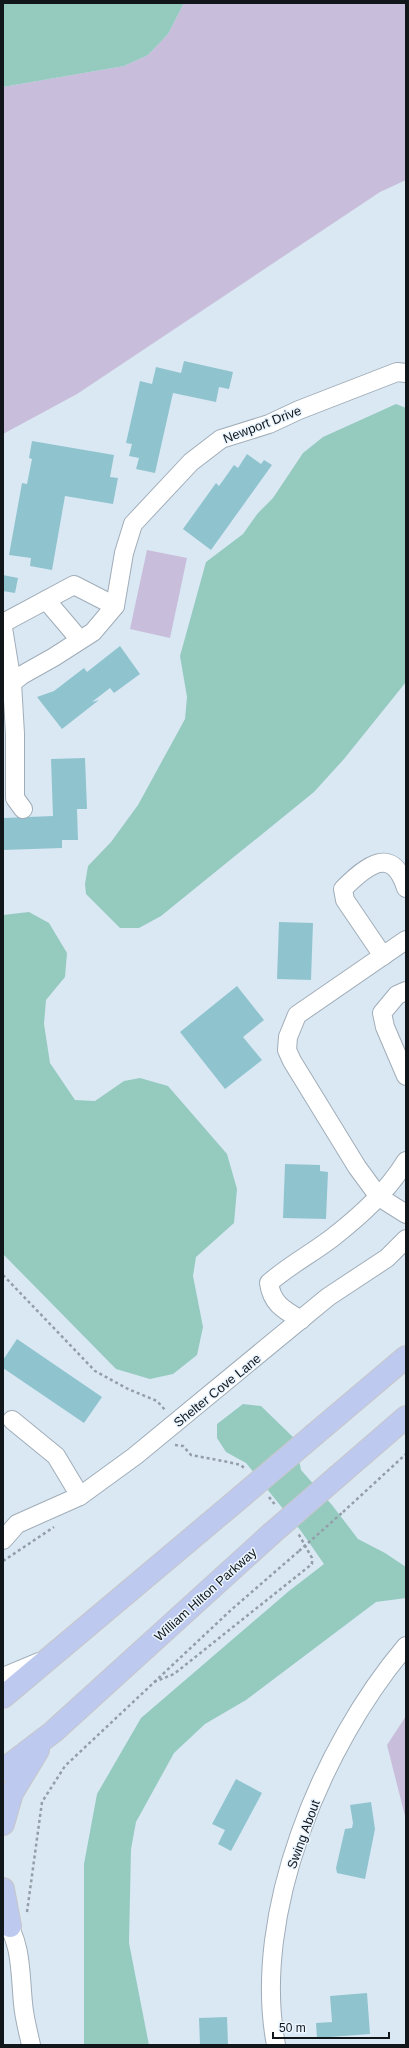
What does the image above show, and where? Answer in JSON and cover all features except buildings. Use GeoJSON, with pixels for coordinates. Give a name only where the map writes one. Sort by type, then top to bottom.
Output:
{"type":"FeatureCollection","features":[{"type":"Feature","properties":{"kind":"highway"},"geometry":{"type":"LineString","coordinates":[[3,1697],[406,1357]]}},
{"type":"Feature","properties":{"kind":"highway","name":"William Hilton Parkway"},"geometry":{"type":"LineString","coordinates":[[3,1770],[53,1732],[271,1534],[406,1417]]}},
{"type":"Feature","properties":{"kind":"highway"},"geometry":{"type":"LineString","coordinates":[[3,1704],[51,1657]]}},
{"type":"Feature","properties":{"kind":"highway"},"geometry":{"type":"LineString","coordinates":[[3,1824],[12,1793],[22,1774],[36,1753],[53,1732]]}},
{"type":"Feature","properties":{"kind":"highway"},"geometry":{"type":"LineString","coordinates":[[3,1889],[6,1922]]}},
{"type":"Feature","properties":{"kind":"street","name":"Newport Drive"},"geometry":{"type":"LineString","coordinates":[[12,683],[22,675],[93,632],[114,606],[124,553],[133,524],[191,462],[221,439],[270,424],[397,372],[406,373]]}},
{"type":"Feature","properties":{"kind":"street"},"geometry":{"type":"LineString","coordinates":[[3,623],[74,585],[114,606]]}},
{"type":"Feature","properties":{"kind":"street"},"geometry":{"type":"LineString","coordinates":[[46,600],[80,640]]}},
{"type":"Feature","properties":{"kind":"street"},"geometry":{"type":"LineString","coordinates":[[3,628],[12,683],[15,734],[15,798],[23,809]]}},
{"type":"Feature","properties":{"kind":"street"},"geometry":{"type":"LineString","coordinates":[[383,956],[345,900],[343,889],[374,864],[383,862],[389,862],[398,868],[406,888]]}},
{"type":"Feature","properties":{"kind":"street"},"geometry":{"type":"LineString","coordinates":[[406,940],[298,1015],[288,1037],[287,1050],[292,1061],[357,1167],[379,1196],[406,1214]]}},
{"type":"Feature","properties":{"kind":"street"},"geometry":{"type":"LineString","coordinates":[[406,991],[397,995],[382,1013],[385,1027],[406,1076]]}},
{"type":"Feature","properties":{"kind":"street"},"geometry":{"type":"LineString","coordinates":[[301,1320],[283,1309],[271,1295],[269,1283],[332,1238],[379,1196],[397,1176],[406,1161]]}},
{"type":"Feature","properties":{"kind":"street","name":"Shelter Cove Lane"},"geometry":{"type":"LineString","coordinates":[[3,1540],[10,1523],[80,1496],[170,1428],[328,1297],[387,1258],[406,1239]]}},
{"type":"Feature","properties":{"kind":"street"},"geometry":{"type":"LineString","coordinates":[[6,1421],[56,1456],[80,1496]]}},
{"type":"Feature","properties":{"kind":"street","name":"Swing About"},"geometry":{"type":"LineString","coordinates":[[276,2045],[272,2008],[271,1971],[282,1898],[291,1862],[309,1811],[338,1747],[361,1706],[388,1667],[406,1646]]}},
{"type":"Feature","properties":{"kind":"street"},"geometry":{"type":"LineString","coordinates":[[3,1677],[51,1657]]}},
{"type":"Feature","properties":{"kind":"street"},"geometry":{"type":"LineString","coordinates":[[6,1922],[18,1950],[23,2005],[31,2045]]}},
{"type":"Feature","properties":{"kind":"path"},"geometry":{"type":"LineString","coordinates":[[3,1275],[95,1371],[128,1389],[157,1401],[169,1414],[171,1442],[175,1445],[183,1446],[191,1455],[241,1465]]}},
{"type":"Feature","properties":{"kind":"path"},"geometry":{"type":"LineString","coordinates":[[27,1914],[42,1802],[65,1766],[231,1610],[343,1512],[406,1454]]}},
{"type":"Feature","properties":{"kind":"path"},"geometry":{"type":"LineString","coordinates":[[154,1682],[174,1674],[312,1564],[312,1558]]}},
{"type":"Feature","properties":{"kind":"shaded area"},"geometry":{"type":"Polygon","coordinates":[[[3,3],[184,3],[168,34],[148,55],[124,66],[3,87],[3,3]]]}},
{"type":"Feature","properties":{"kind":"shaded area"},"geometry":{"type":"Polygon","coordinates":[[[184,3],[406,3],[406,180],[380,192],[77,394],[3,434],[3,87],[124,66],[148,55],[168,34],[184,3]]]}},
{"type":"Feature","properties":{"kind":"shaded area"},"geometry":{"type":"Polygon","coordinates":[[[396,404],[406,408],[406,682],[344,759],[314,792],[161,916],[139,928],[120,928],[86,894],[85,884],[88,866],[111,842],[138,805],[185,719],[187,697],[180,656],[206,562],[243,534],[258,513],[273,498],[303,453],[323,437],[396,404]]]}},
{"type":"Feature","properties":{"kind":"shaded area"},"geometry":{"type":"Polygon","coordinates":[[[147,550],[187,558],[170,638],[130,629],[147,550]]]}},
{"type":"Feature","properties":{"kind":"shaded area"},"geometry":{"type":"Polygon","coordinates":[[[29,912],[49,923],[67,953],[65,977],[46,1000],[44,1024],[50,1063],[75,1100],[95,1101],[124,1081],[140,1078],[168,1086],[227,1154],[237,1189],[234,1223],[196,1257],[193,1276],[203,1327],[197,1355],[173,1374],[150,1379],[116,1369],[3,1254],[3,915],[29,912]]]}},
{"type":"Feature","properties":{"kind":"shaded area"},"geometry":{"type":"Polygon","coordinates":[[[243,1404],[261,1406],[295,1439],[301,1470],[332,1505],[358,1539],[385,1553],[406,1567],[406,1598],[376,1602],[246,1700],[205,1724],[174,1753],[136,1822],[131,1849],[129,1943],[149,2045],[84,2045],[84,1864],[97,1794],[141,1718],[289,1591],[324,1564],[301,1531],[246,1463],[226,1452],[217,1438],[217,1424],[243,1404]]]}},
{"type":"Feature","properties":{"kind":"shaded area"},"geometry":{"type":"Polygon","coordinates":[[[406,1716],[406,1820],[387,1745],[406,1716]]]}}]}
